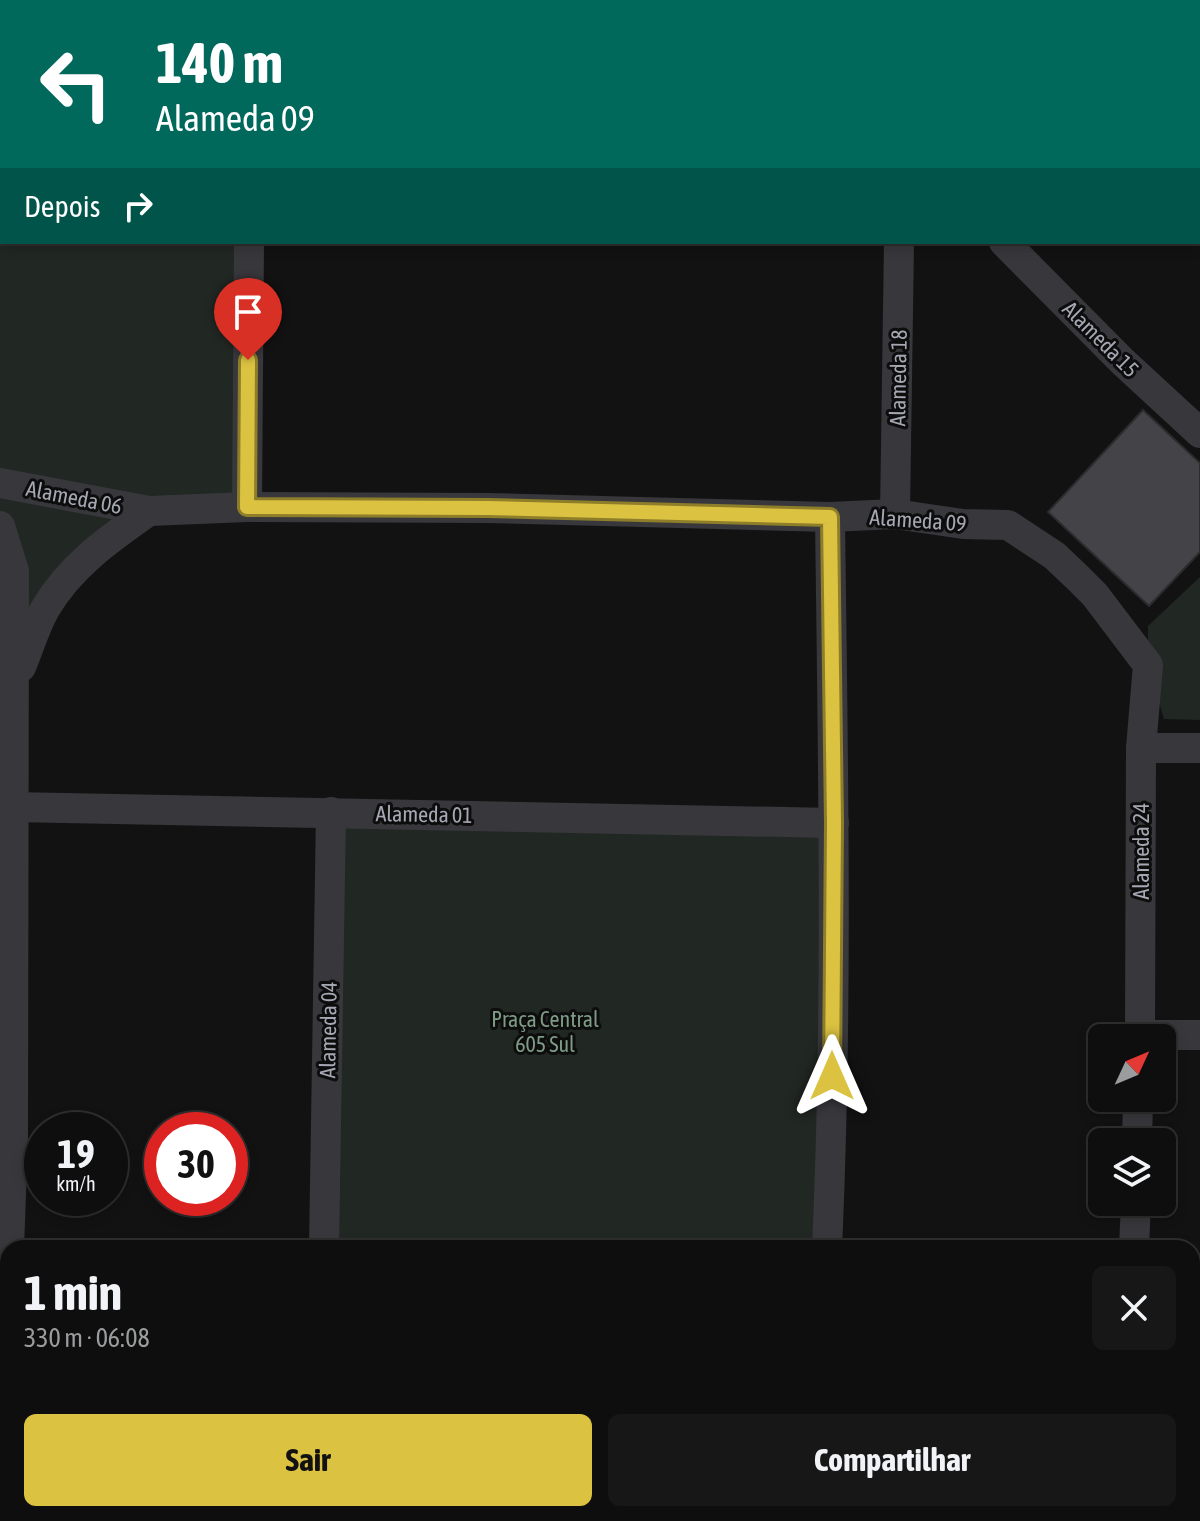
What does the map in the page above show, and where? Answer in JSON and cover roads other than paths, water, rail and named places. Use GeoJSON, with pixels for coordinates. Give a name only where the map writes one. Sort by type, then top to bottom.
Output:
{"type":"FeatureCollection","features":[{"type":"Feature","properties":{"kind":"street"},"geometry":{"type":"LineString","coordinates":[[247,507],[249,244]]}},
{"type":"Feature","properties":{"kind":"street","name":"Alameda 18"},"geometry":{"type":"LineString","coordinates":[[895,514],[899,244]]}},
{"type":"Feature","properties":{"kind":"street","name":"Alameda 15"},"geometry":{"type":"LineString","coordinates":[[1006,244],[1122,361],[1200,433]]}},
{"type":"Feature","properties":{"kind":"street","name":"Alameda 06"},"geometry":{"type":"LineString","coordinates":[[0,483],[149,511]]}},
{"type":"Feature","properties":{"kind":"street","name":"Alameda 09"},"geometry":{"type":"LineString","coordinates":[[149,511],[247,507],[487,508],[830,517],[895,514],[963,524],[1008,525],[1055,556],[1075,575],[1095,595],[1148,665]]}},
{"type":"Feature","properties":{"kind":"street"},"geometry":{"type":"LineString","coordinates":[[8,680],[64,581],[97,548],[149,511]]}},
{"type":"Feature","properties":{"kind":"street"},"geometry":{"type":"LineString","coordinates":[[827,1240],[832,1139],[834,823],[830,517]]}},
{"type":"Feature","properties":{"kind":"street"},"geometry":{"type":"LineString","coordinates":[[0,526],[14,571],[8,680],[13,807],[13,1141],[9,1240]]}},
{"type":"Feature","properties":{"kind":"street","name":"Alameda 24"},"geometry":{"type":"LineString","coordinates":[[1140,1024],[1141,748],[1148,665]]}},
{"type":"Feature","properties":{"kind":"street"},"geometry":{"type":"LineString","coordinates":[[1141,748],[1200,748]]}},
{"type":"Feature","properties":{"kind":"street","name":"Alameda 01"},"geometry":{"type":"LineString","coordinates":[[13,807],[834,823]]}},
{"type":"Feature","properties":{"kind":"street","name":"Alameda 04"},"geometry":{"type":"LineString","coordinates":[[324,1240],[331,812]]}},
{"type":"Feature","properties":{"kind":"street"},"geometry":{"type":"LineString","coordinates":[[1176,1035],[1200,1035]]}},
{"type":"Feature","properties":{"kind":"street"},"geometry":{"type":"LineString","coordinates":[[1134,1240],[1135,1216]]}},
{"type":"Feature","properties":{"kind":"park label","name":"Praça Central 605 Sul"},"geometry":{"type":"Point","coordinates":[545,1032]}}]}
